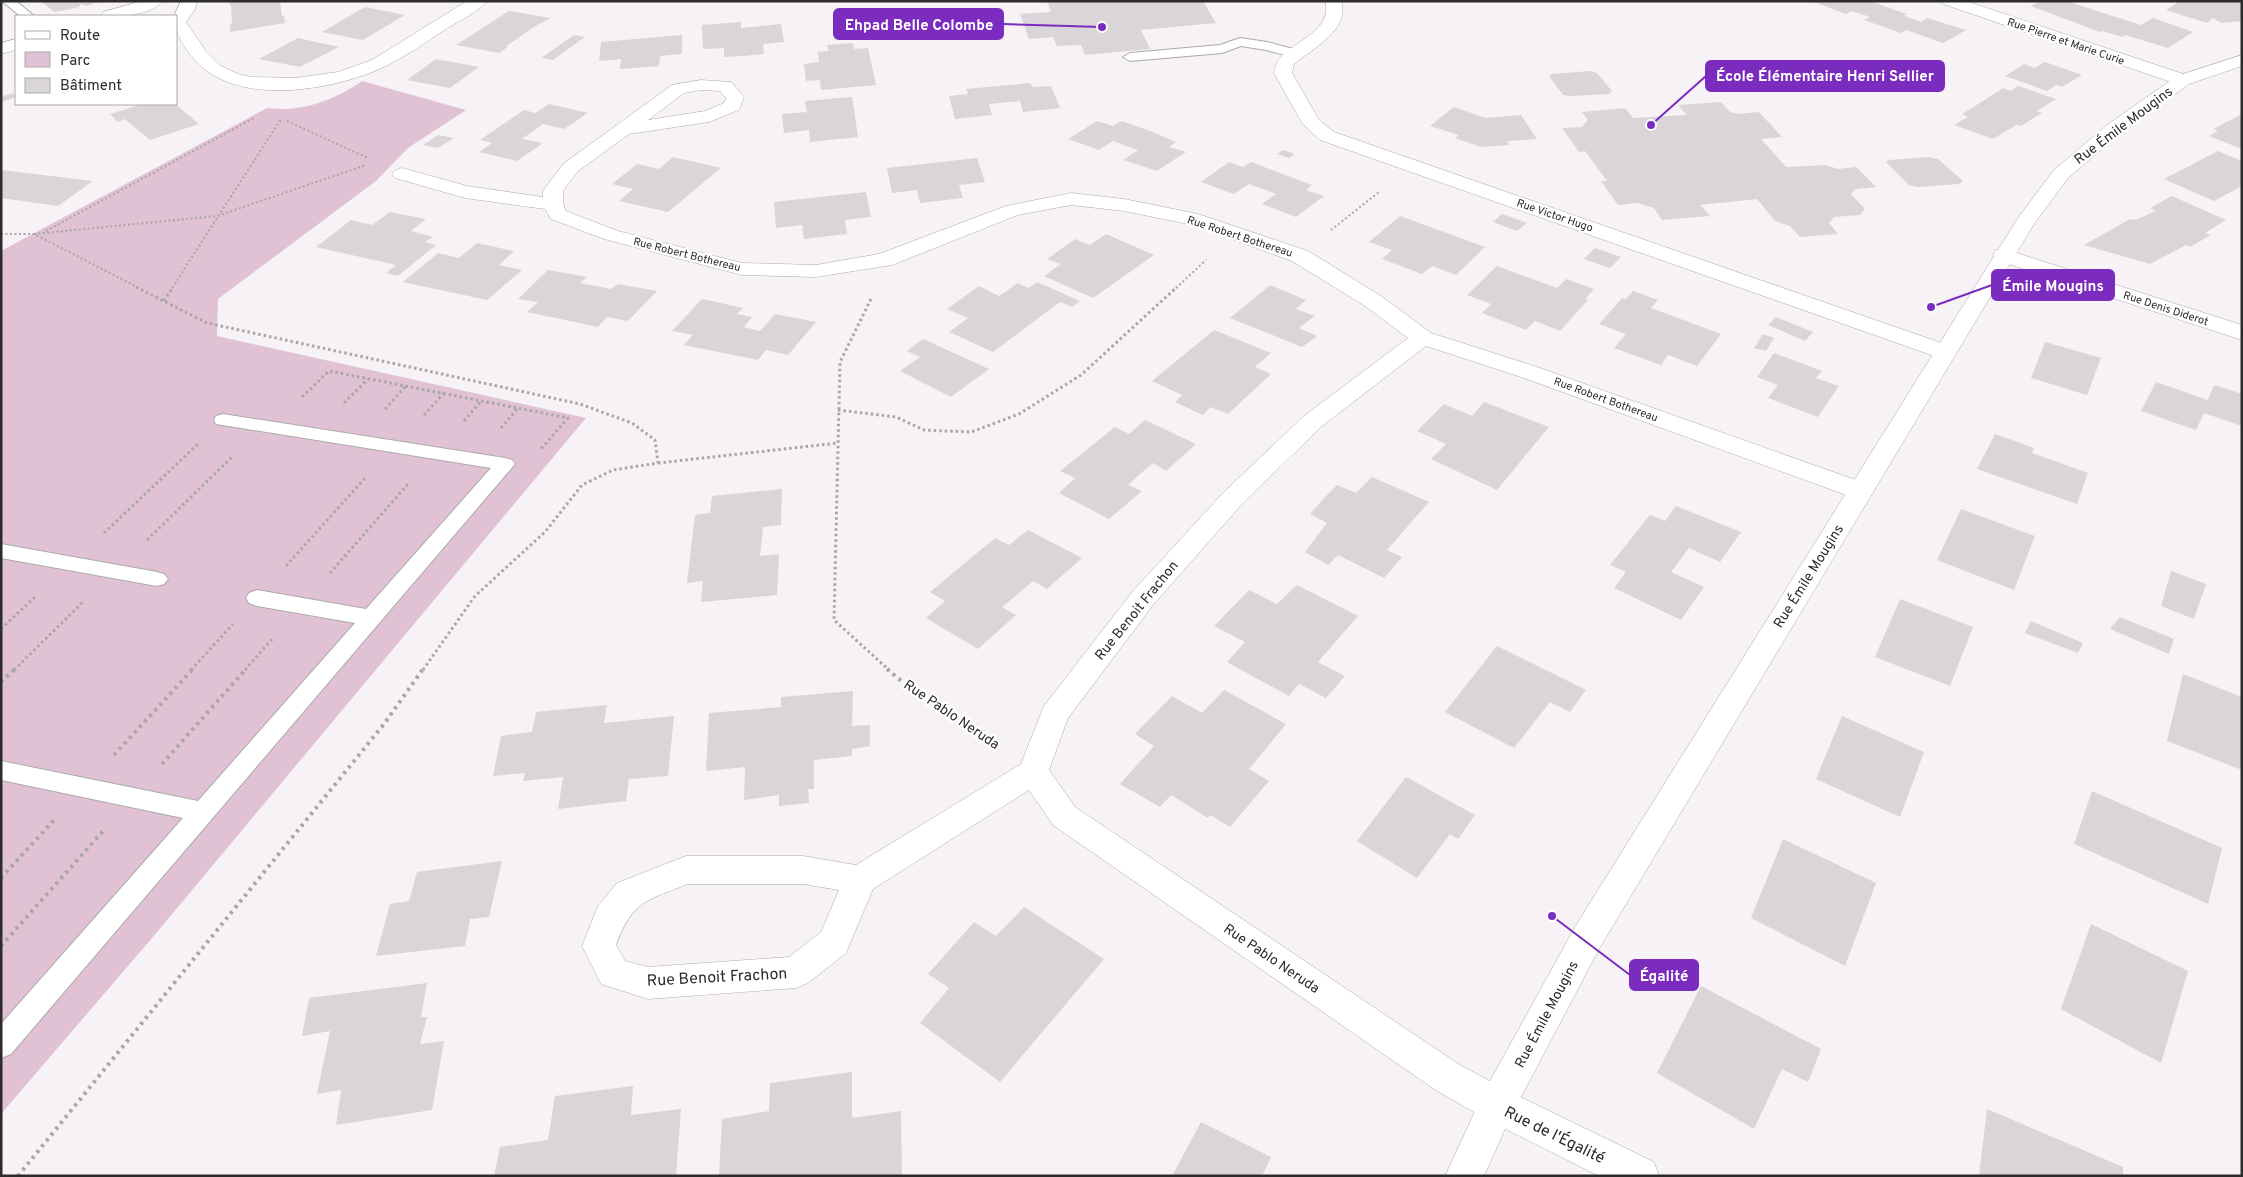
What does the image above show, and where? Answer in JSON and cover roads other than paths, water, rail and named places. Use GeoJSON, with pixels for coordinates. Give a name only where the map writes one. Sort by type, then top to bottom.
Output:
{"type":"FeatureCollection","features":[{"type":"Feature","properties":{"kind":"street"},"geometry":{"type":"LineString","coordinates":[[112,15],[147,5],[154,1]]}},
{"type":"Feature","properties":{"kind":"street"},"geometry":{"type":"LineString","coordinates":[[178,21],[187,9],[189,1]]}},
{"type":"Feature","properties":{"kind":"street"},"geometry":{"type":"LineString","coordinates":[[178,23],[200,56],[216,70],[239,80],[264,85],[294,84],[337,77],[378,64],[479,1]]}},
{"type":"Feature","properties":{"kind":"street","name":"Rue Victor Hugo"},"geometry":{"type":"LineString","coordinates":[[1333,1],[1336,10],[1330,26],[1286,62],[1283,73],[1311,123],[1327,136],[1945,352]]}},
{"type":"Feature","properties":{"kind":"street","name":"Rue Pierre et Marie Curie"},"geometry":{"type":"LineString","coordinates":[[1949,1],[2183,80]]}},
{"type":"Feature","properties":{"kind":"street"},"geometry":{"type":"LineString","coordinates":[[1,49],[15,44]]}},
{"type":"Feature","properties":{"kind":"street","name":"Rue Émile Mougins"},"geometry":{"type":"LineString","coordinates":[[1464,1176],[1497,1105],[1587,938],[2025,222],[2061,174],[2114,129],[2183,80],[2242,60]]}},
{"type":"Feature","properties":{"kind":"street"},"geometry":{"type":"LineString","coordinates":[[402,174],[465,192],[553,204],[553,191],[570,168],[678,89],[701,85],[725,86],[735,97],[732,106],[709,116],[624,130]]}},
{"type":"Feature","properties":{"kind":"street","name":"Rue Robert Bothereau"},"geometry":{"type":"LineString","coordinates":[[553,204],[558,215],[612,235],[742,269],[816,271],[884,260],[1012,210],[1070,199],[1124,205],[1198,220],[1300,256],[1373,302],[1423,338],[1529,372],[1861,491]]}},
{"type":"Feature","properties":{"kind":"street","name":"Rue Denis Diderot"},"geometry":{"type":"LineString","coordinates":[[2004,255],[2242,333]]}},
{"type":"Feature","properties":{"kind":"street","name":"Rue Benoit Frachon"},"geometry":{"type":"LineString","coordinates":[[1033,772],[1055,714],[1143,598],[1194,541],[1233,498],[1313,422],[1423,338]]}},
{"type":"Feature","properties":{"kind":"street"},"geometry":{"type":"LineString","coordinates":[[860,880],[1033,772]]}},
{"type":"Feature","properties":{"kind":"street","name":"Rue Pablo Neruda"},"geometry":{"type":"LineString","coordinates":[[1033,772],[1064,816],[1433,1068],[1497,1105]]}},
{"type":"Feature","properties":{"kind":"street","name":"Rue Benoit Frachon"},"geometry":{"type":"LineString","coordinates":[[686,870],[804,870],[860,880],[834,942],[796,972],[648,983],[613,974],[599,946],[610,916],[629,893],[686,870]]}},
{"type":"Feature","properties":{"kind":"street","name":"Rue de l'Égalité"},"geometry":{"type":"LineString","coordinates":[[1497,1105],[1640,1176]]}},
{"type":"Feature","properties":{"kind":"lane"},"geometry":{"type":"LineString","coordinates":[[8,1],[27,15]]}},
{"type":"Feature","properties":{"kind":"lane"},"geometry":{"type":"LineString","coordinates":[[1130,57],[1222,49],[1240,42],[1267,46],[1296,54]]}},
{"type":"Feature","properties":{"kind":"lane"},"geometry":{"type":"LineString","coordinates":[[1,1045],[505,464],[223,420]]}},
{"type":"Feature","properties":{"kind":"lane"},"geometry":{"type":"LineString","coordinates":[[1,551],[157,580]]}},
{"type":"Feature","properties":{"kind":"lane"},"geometry":{"type":"LineString","coordinates":[[257,598],[372,618]]}},
{"type":"Feature","properties":{"kind":"lane"},"geometry":{"type":"LineString","coordinates":[[3,772],[204,812]]}},
{"type":"Feature","properties":{"kind":"place","name":"Ehpad Belle Colombe"},"geometry":{"type":"Point","coordinates":[1102,27]}},
{"type":"Feature","properties":{"kind":"place","name":"École Élémentaire Henri Sellier"},"geometry":{"type":"Point","coordinates":[1651,125]}},
{"type":"Feature","properties":{"kind":"place","name":"Émile Mougins"},"geometry":{"type":"Point","coordinates":[1931,307]}},
{"type":"Feature","properties":{"kind":"place","name":"Égalité"},"geometry":{"type":"Point","coordinates":[1552,916]}}]}
